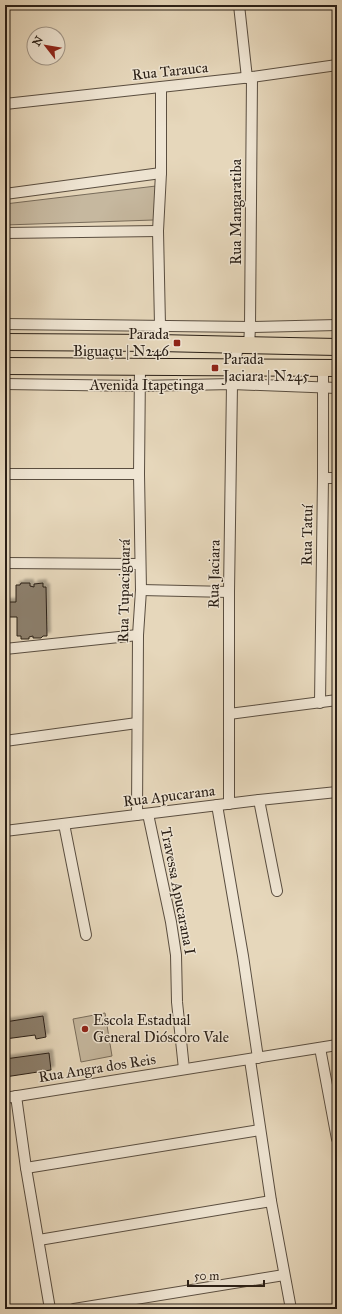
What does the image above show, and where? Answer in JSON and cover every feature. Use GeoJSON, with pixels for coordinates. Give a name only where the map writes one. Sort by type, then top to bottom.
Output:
{"type":"FeatureCollection","features":[{"type":"Feature","properties":{"kind":"main road"},"geometry":{"type":"LineString","coordinates":[[5,342],[159,343],[337,347]]}},
{"type":"Feature","properties":{"kind":"main road","name":"Avenida Itapetinga"},"geometry":{"type":"LineString","coordinates":[[5,366],[330,368]]}},
{"type":"Feature","properties":{"kind":"street","name":"Rua Mangaratiba"},"geometry":{"type":"LineString","coordinates":[[239,5],[250,78],[250,327],[243,345]]}},
{"type":"Feature","properties":{"kind":"street","name":"Rua Tarauca"},"geometry":{"type":"LineString","coordinates":[[5,104],[250,78],[337,65]]}},
{"type":"Feature","properties":{"kind":"street"},"geometry":{"type":"LineString","coordinates":[[159,343],[158,231],[161,173],[161,87]]}},
{"type":"Feature","properties":{"kind":"street"},"geometry":{"type":"LineString","coordinates":[[5,194],[161,173]]}},
{"type":"Feature","properties":{"kind":"street"},"geometry":{"type":"LineString","coordinates":[[5,233],[158,231]]}},
{"type":"Feature","properties":{"kind":"street"},"geometry":{"type":"LineString","coordinates":[[5,324],[250,327],[337,325]]}},
{"type":"Feature","properties":{"kind":"street","name":"Rua Jaciara"},"geometry":{"type":"LineString","coordinates":[[229,804],[229,592],[232,384],[234,368],[243,345]]}},
{"type":"Feature","properties":{"kind":"street","name":"Rua Tupaciguará"},"geometry":{"type":"LineString","coordinates":[[137,816],[138,635],[141,590],[139,474],[140,367]]}},
{"type":"Feature","properties":{"kind":"street","name":"Rua Tatuí"},"geometry":{"type":"LineString","coordinates":[[320,702],[323,478],[322,388],[330,368]]}},
{"type":"Feature","properties":{"kind":"street","name":"Avenida Itapetinga"},"geometry":{"type":"LineString","coordinates":[[5,384],[140,386],[232,384],[337,388]]}},
{"type":"Feature","properties":{"kind":"street"},"geometry":{"type":"LineString","coordinates":[[5,474],[139,474]]}},
{"type":"Feature","properties":{"kind":"street"},"geometry":{"type":"LineString","coordinates":[[323,478],[337,478]]}},
{"type":"Feature","properties":{"kind":"street"},"geometry":{"type":"LineString","coordinates":[[5,563],[140,564]]}},
{"type":"Feature","properties":{"kind":"street"},"geometry":{"type":"LineString","coordinates":[[141,590],[229,592]]}},
{"type":"Feature","properties":{"kind":"street"},"geometry":{"type":"LineString","coordinates":[[5,649],[138,635]]}},
{"type":"Feature","properties":{"kind":"street"},"geometry":{"type":"LineString","coordinates":[[229,714],[337,700]]}},
{"type":"Feature","properties":{"kind":"street"},"geometry":{"type":"LineString","coordinates":[[5,741],[137,724]]}},
{"type":"Feature","properties":{"kind":"street","name":"Rua Apucarana"},"geometry":{"type":"LineString","coordinates":[[5,831],[258,800],[337,794]]}},
{"type":"Feature","properties":{"kind":"street"},"geometry":{"type":"LineString","coordinates":[[258,800],[277,891]]}},
{"type":"Feature","properties":{"kind":"street"},"geometry":{"type":"LineString","coordinates":[[217,805],[243,956],[260,1130],[271,1201],[291,1309]]}},
{"type":"Feature","properties":{"kind":"street","name":"Travessa Apucarana I"},"geometry":{"type":"LineString","coordinates":[[148,814],[171,922],[176,955],[177,1002],[184,1069]]}},
{"type":"Feature","properties":{"kind":"street"},"geometry":{"type":"LineString","coordinates":[[64,824],[86,935]]}},
{"type":"Feature","properties":{"kind":"street","name":"Rua Angra dos Reis"},"geometry":{"type":"LineString","coordinates":[[5,1098],[337,1045]]}},
{"type":"Feature","properties":{"kind":"street"},"geometry":{"type":"LineString","coordinates":[[320,1048],[335,1118],[337,1139]]}},
{"type":"Feature","properties":{"kind":"street"},"geometry":{"type":"LineString","coordinates":[[16,1096],[26,1168],[50,1309]]}},
{"type":"Feature","properties":{"kind":"street"},"geometry":{"type":"LineString","coordinates":[[26,1168],[260,1130]]}},
{"type":"Feature","properties":{"kind":"street"},"geometry":{"type":"LineString","coordinates":[[39,1240],[271,1201]]}},
{"type":"Feature","properties":{"kind":"street"},"geometry":{"type":"LineString","coordinates":[[74,1309],[124,1305],[284,1275]]}},
{"type":"Feature","properties":{"kind":"shaded area"},"geometry":{"type":"Polygon","coordinates":[[[156,186],[154,220],[5,225],[5,204],[156,186]]]}},
{"type":"Feature","properties":{"kind":"shaded area"},"geometry":{"type":"Polygon","coordinates":[[[105,1013],[112,1056],[81,1062],[73,1019],[105,1013]]]}},
{"type":"Feature","properties":{"kind":"building"},"geometry":{"type":"Polygon","coordinates":[[[21,583],[30,583],[30,586],[34,587],[34,584],[43,583],[43,587],[46,587],[47,636],[33,638],[33,636],[29,637],[29,639],[21,639],[21,636],[17,636],[17,617],[5,617],[5,602],[16,602],[16,585],[20,585],[21,583]]]}},
{"type":"Feature","properties":{"kind":"building"},"geometry":{"type":"Polygon","coordinates":[[[43,1016],[46,1037],[36,1039],[35,1035],[5,1039],[5,1022],[43,1016]]]}},
{"type":"Feature","properties":{"kind":"building"},"geometry":{"type":"Polygon","coordinates":[[[49,1053],[51,1070],[5,1077],[5,1059],[49,1053]]]}},
{"type":"Feature","properties":{"kind":"place","name":"Parada Biguaçu | N246"},"geometry":{"type":"Point","coordinates":[177,343]}},
{"type":"Feature","properties":{"kind":"place","name":"Parada Jaciara | N245"},"geometry":{"type":"Point","coordinates":[215,368]}},
{"type":"Feature","properties":{"kind":"place","name":"Escola Estadual General Dióscoro Vale"},"geometry":{"type":"Point","coordinates":[85,1029]}}]}
